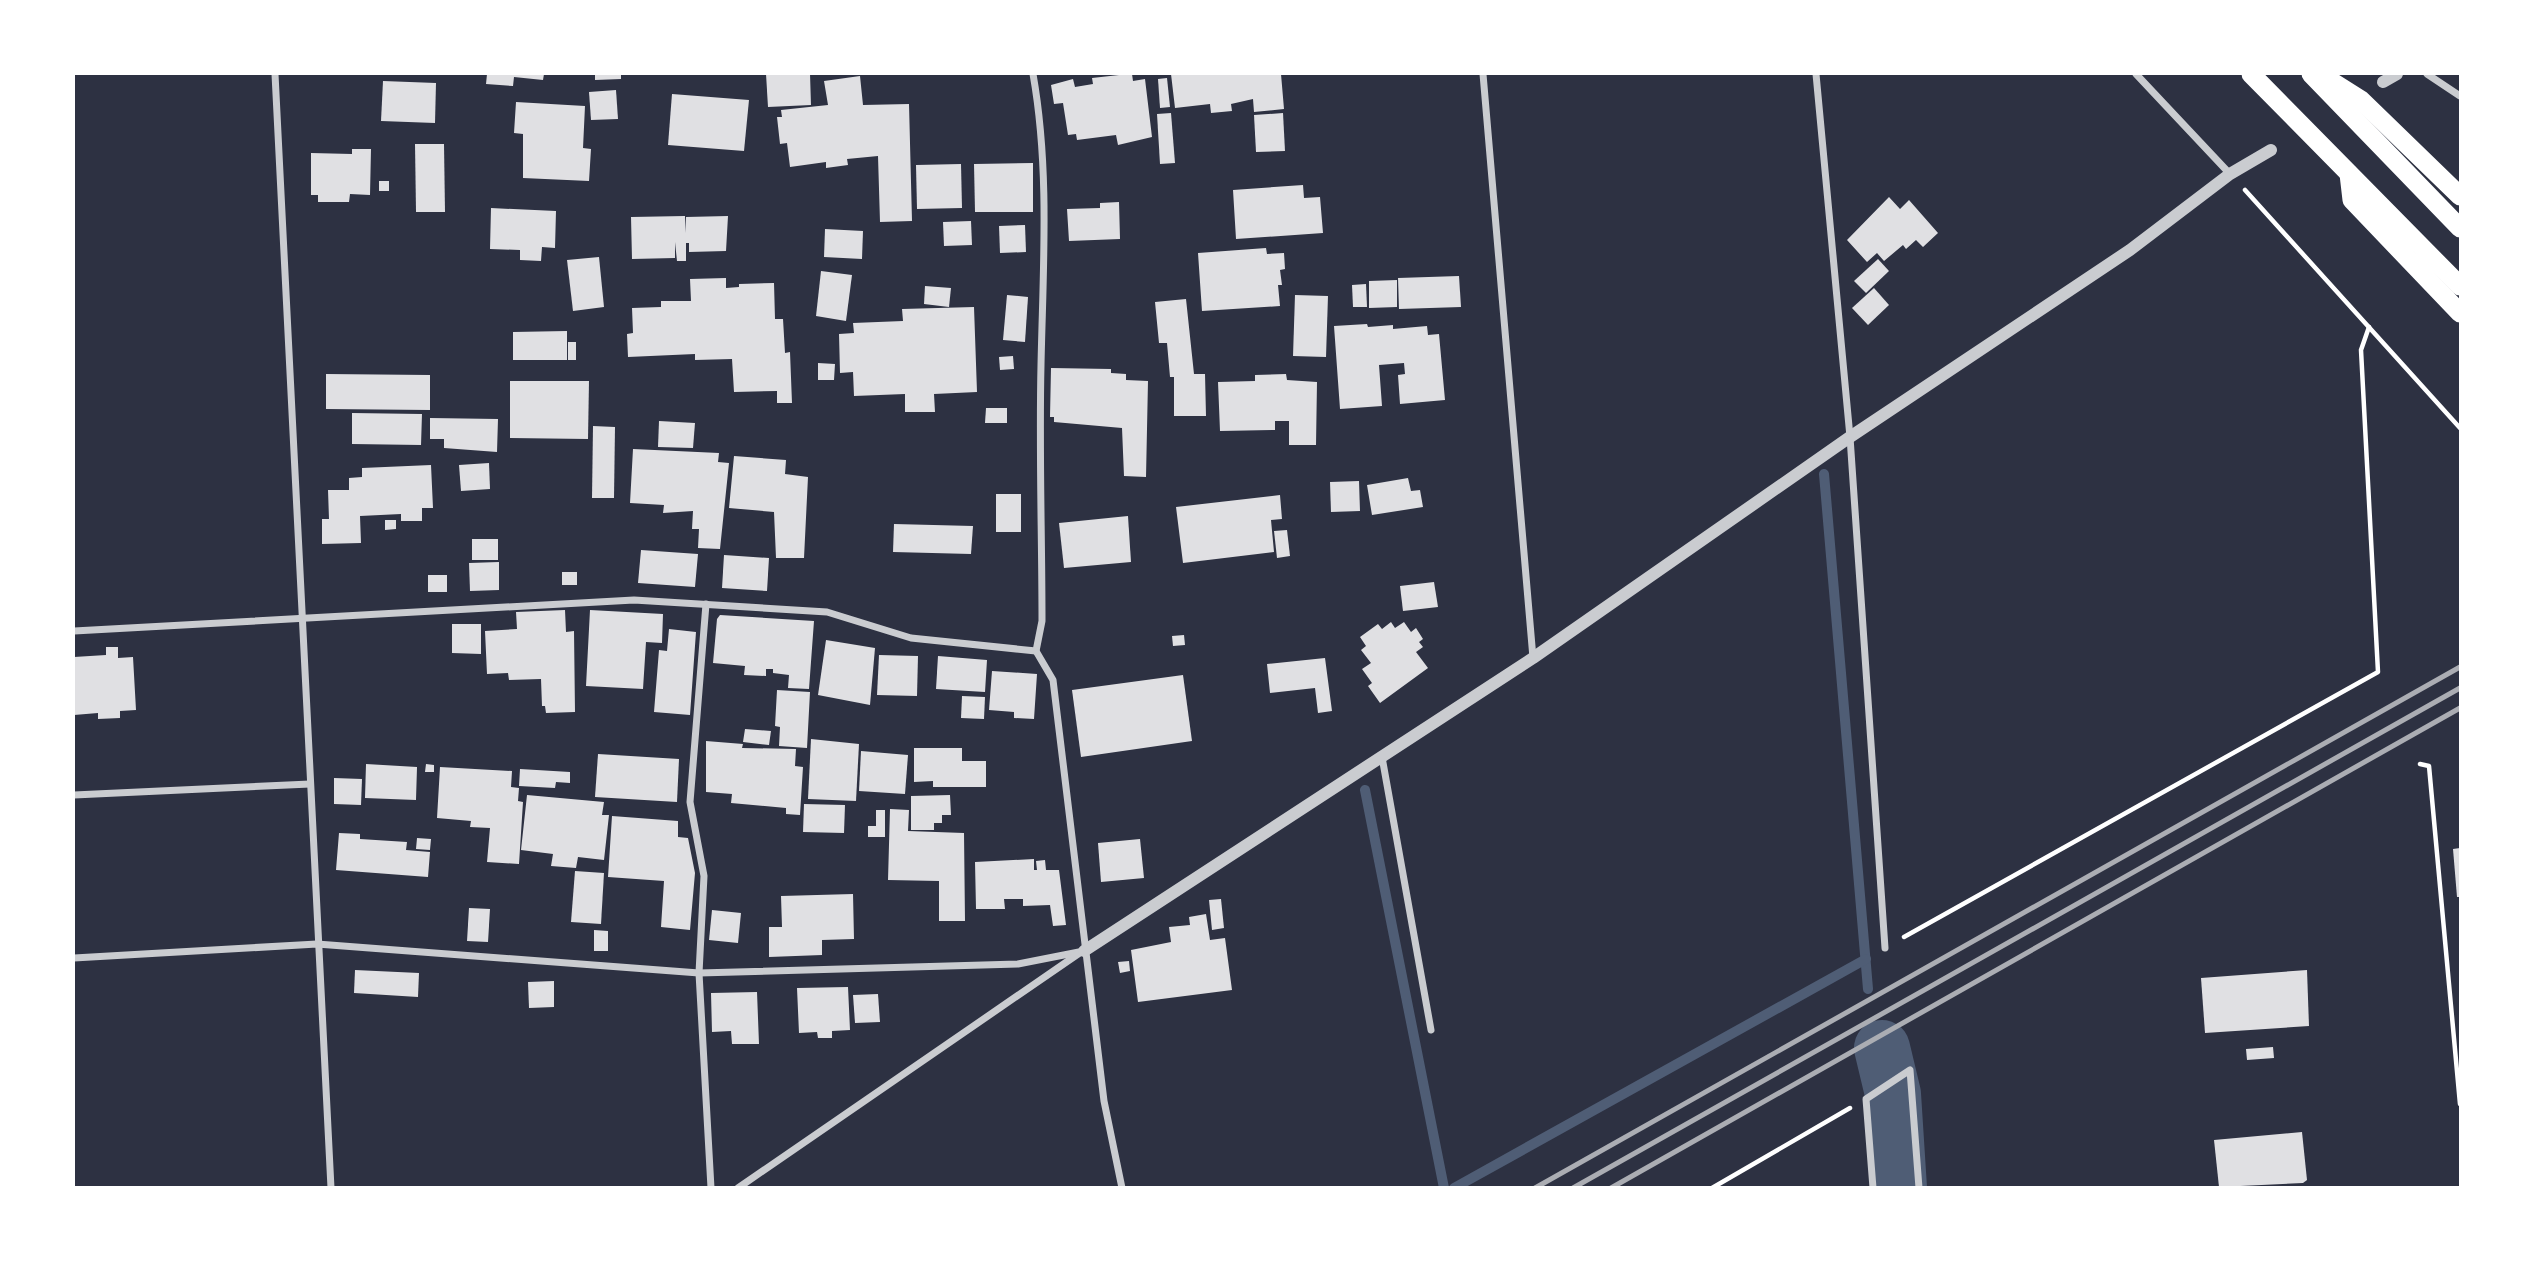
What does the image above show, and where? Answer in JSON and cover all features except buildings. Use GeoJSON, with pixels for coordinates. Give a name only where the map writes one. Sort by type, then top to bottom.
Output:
{"type":"FeatureCollection","features":[{"type":"Feature","properties":{"kind":"highway"},"geometry":{"type":"LineString","coordinates":[[2251,74],[2460,286]]}},
{"type":"Feature","properties":{"kind":"highway"},"geometry":{"type":"LineString","coordinates":[[2311,74],[2460,228]]}},
{"type":"Feature","properties":{"kind":"highway"},"geometry":{"type":"LineString","coordinates":[[2319,74],[2361,100],[2460,196]]}},
{"type":"Feature","properties":{"kind":"highway"},"geometry":{"type":"LineString","coordinates":[[2350,174],[2352,200],[2460,313]]}},
{"type":"Feature","properties":{"kind":"street"},"geometry":{"type":"LineString","coordinates":[[275,74],[331,1188]]}},
{"type":"Feature","properties":{"kind":"street"},"geometry":{"type":"LineString","coordinates":[[1033,74],[1043,129],[1045,275],[1041,366],[1042,621],[1036,651],[1054,680],[1084,951],[1104,1101],[1122,1188]]}},
{"type":"Feature","properties":{"kind":"street"},"geometry":{"type":"LineString","coordinates":[[1483,74],[1533,657]]}},
{"type":"Feature","properties":{"kind":"street"},"geometry":{"type":"LineString","coordinates":[[1816,74],[1850,437],[1885,948]]}},
{"type":"Feature","properties":{"kind":"street"},"geometry":{"type":"LineString","coordinates":[[2136,74],[2230,174]]}},
{"type":"Feature","properties":{"kind":"street"},"geometry":{"type":"LineString","coordinates":[[2384,82],[2397,74]]}},
{"type":"Feature","properties":{"kind":"street"},"geometry":{"type":"LineString","coordinates":[[2427,74],[2460,94]]}},
{"type":"Feature","properties":{"kind":"street"},"geometry":{"type":"LineString","coordinates":[[738,1188],[1084,951],[1533,657],[1850,437],[2130,250],[2230,174],[2271,150]]}},
{"type":"Feature","properties":{"kind":"street"},"geometry":{"type":"LineString","coordinates":[[74,631],[634,600],[827,612],[911,638],[1036,651]]}},
{"type":"Feature","properties":{"kind":"street"},"geometry":{"type":"LineString","coordinates":[[706,604],[690,802],[704,876],[699,973],[711,1188]]}},
{"type":"Feature","properties":{"kind":"street"},"geometry":{"type":"LineString","coordinates":[[1382,757],[1432,1030]]}},
{"type":"Feature","properties":{"kind":"street"},"geometry":{"type":"LineString","coordinates":[[74,794],[310,784]]}},
{"type":"Feature","properties":{"kind":"street"},"geometry":{"type":"LineString","coordinates":[[74,958],[317,944],[699,973],[1018,964],[1084,951]]}},
{"type":"Feature","properties":{"kind":"street"},"geometry":{"type":"LineString","coordinates":[[1873,1188],[1866,1099],[1910,1070],[1919,1188]]}},
{"type":"Feature","properties":{"kind":"path"},"geometry":{"type":"LineString","coordinates":[[2230,174],[2460,428]]}},
{"type":"Feature","properties":{"kind":"path"},"geometry":{"type":"LineString","coordinates":[[1885,948],[2378,672],[2361,350],[2370,327]]}},
{"type":"Feature","properties":{"kind":"path"},"geometry":{"type":"LineString","coordinates":[[2420,764],[2429,766],[2460,1104]]}},
{"type":"Feature","properties":{"kind":"path"},"geometry":{"type":"LineString","coordinates":[[1712,1188],[1866,1099]]}},
{"type":"Feature","properties":{"kind":"waterway"},"geometry":{"type":"LineString","coordinates":[[1824,474],[1868,989]]}},
{"type":"Feature","properties":{"kind":"waterway"},"geometry":{"type":"LineString","coordinates":[[1365,790],[1444,1188]]}},
{"type":"Feature","properties":{"kind":"waterway"},"geometry":{"type":"LineString","coordinates":[[1454,1188],[1866,959]]}},
{"type":"Feature","properties":{"kind":"waterway"},"geometry":{"type":"LineString","coordinates":[[1882,1048],[1893,1094],[1899,1188]]}},
{"type":"Feature","properties":{"kind":"railway"},"geometry":{"type":"LineString","coordinates":[[1535,1188],[2460,667]]}},
{"type":"Feature","properties":{"kind":"railway"},"geometry":{"type":"LineString","coordinates":[[1573,1188],[2460,688]]}},
{"type":"Feature","properties":{"kind":"railway"},"geometry":{"type":"LineString","coordinates":[[1611,1188],[2460,708]]}}]}
